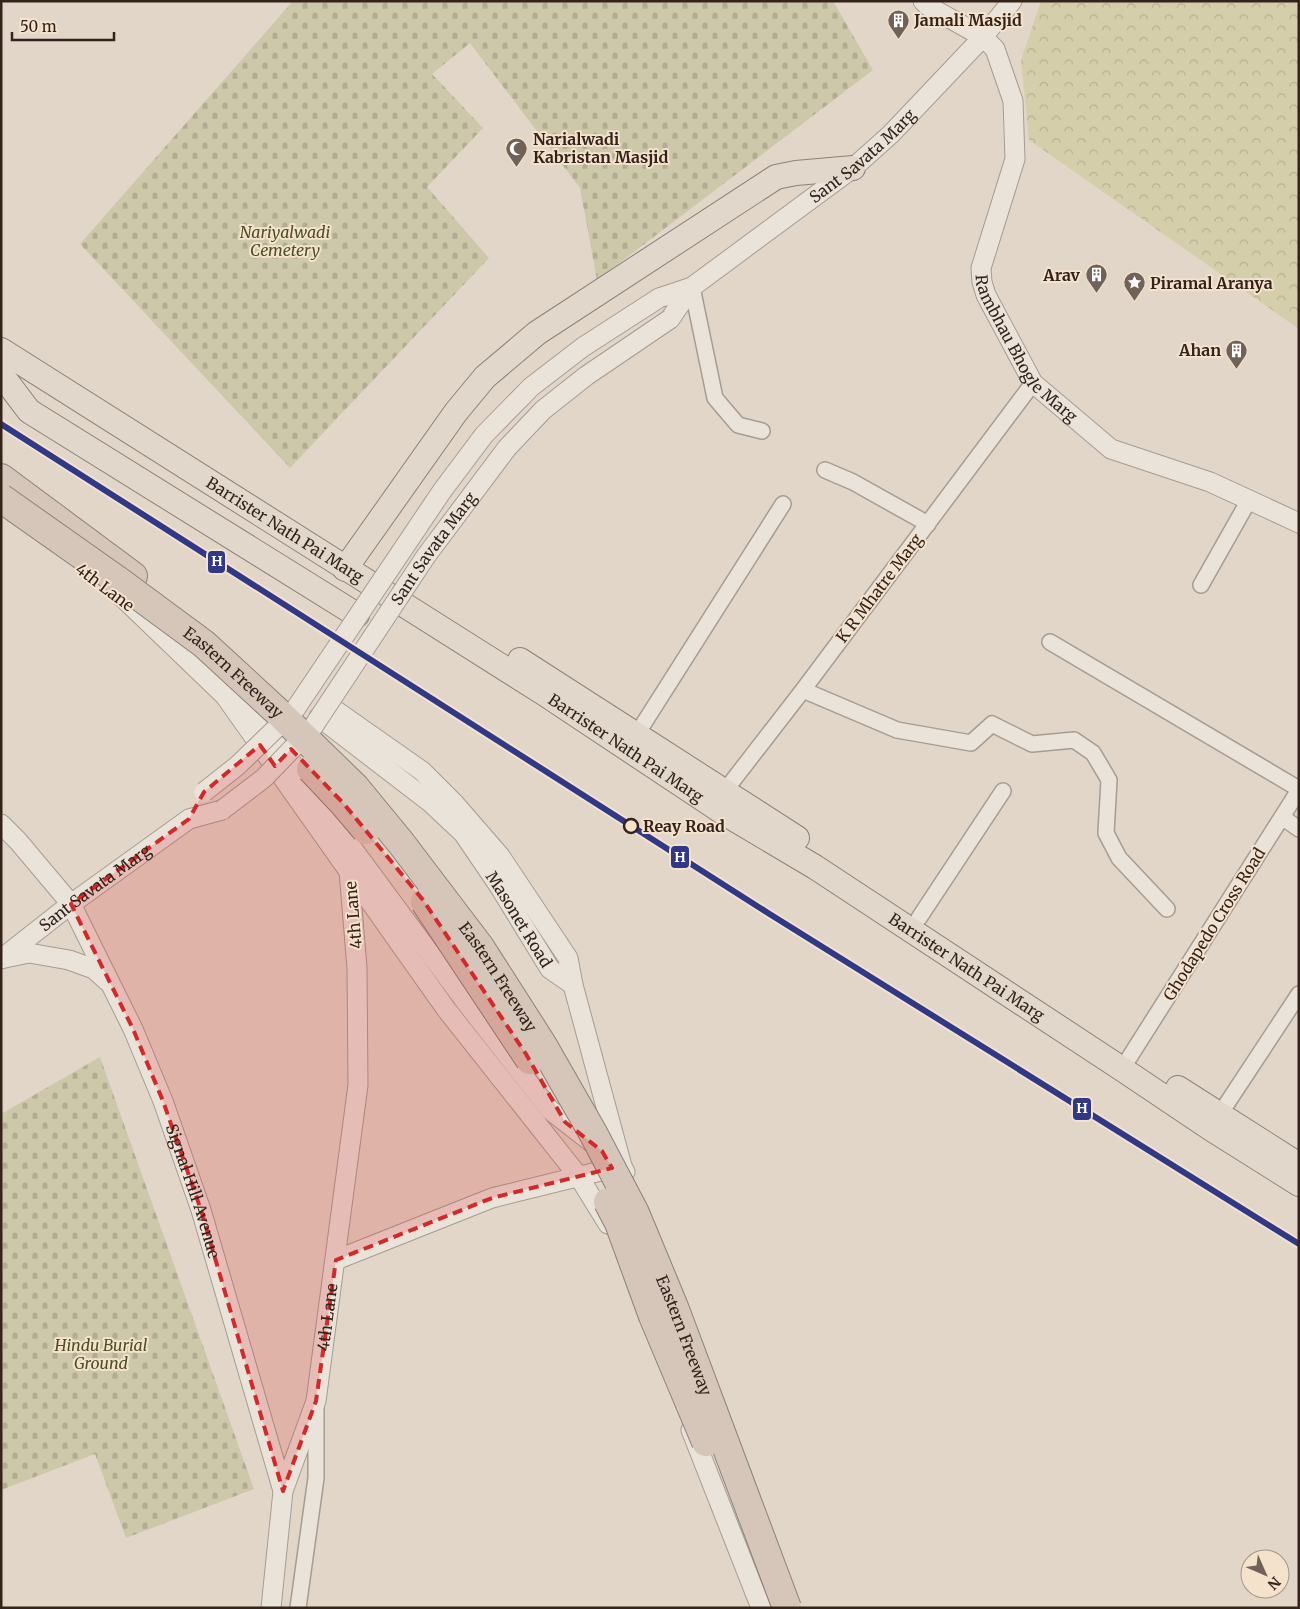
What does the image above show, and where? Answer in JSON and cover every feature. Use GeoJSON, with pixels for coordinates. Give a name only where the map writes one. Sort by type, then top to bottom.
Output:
{"type":"FeatureCollection","features":[{"type":"Feature","properties":{"kind":"highway"},"geometry":{"type":"LineString","coordinates":[[1,478],[178,610],[204,644]]}},
{"type":"Feature","properties":{"kind":"highway","name":"Eastern Freeway"},"geometry":{"type":"LineString","coordinates":[[1,498],[204,644],[280,714],[354,787],[419,866],[480,946],[542,1044],[593,1133],[635,1213],[674,1307],[788,1608]]}},
{"type":"Feature","properties":{"kind":"highway","name":"Eastern Freeway"},"geometry":{"type":"LineString","coordinates":[[1,518],[112,597],[190,657],[269,726],[344,804],[423,900],[526,1054],[577,1143],[619,1223],[653,1316],[714,1462],[770,1608]]}},
{"type":"Feature","properties":{"kind":"main road"},"geometry":{"type":"LineString","coordinates":[[349,563],[456,412],[485,376],[537,333],[776,177],[796,173],[853,168]]}},
{"type":"Feature","properties":{"kind":"main road"},"geometry":{"type":"LineString","coordinates":[[5,350],[29,411],[357,615]]}},
{"type":"Feature","properties":{"kind":"main road","name":"Barrister Nath Pai Marg"},"geometry":{"type":"LineString","coordinates":[[5,350],[349,563],[724,813],[815,867],[1158,1084],[1220,1114],[1299,1165]]}},
{"type":"Feature","properties":{"kind":"main road","name":"Barrister Nath Pai Marg"},"geometry":{"type":"LineString","coordinates":[[349,563],[551,678],[919,918],[1129,1058],[1210,1128],[1299,1184]]}},
{"type":"Feature","properties":{"kind":"street"},"geometry":{"type":"LineString","coordinates":[[923,1],[928,6],[983,38]]}},
{"type":"Feature","properties":{"kind":"street","name":"Sant Savata Marg"},"geometry":{"type":"LineString","coordinates":[[189,819],[204,792],[237,766],[294,711],[442,491],[484,434],[538,381],[583,347],[659,298],[692,287],[853,168],[891,134],[983,38],[1012,1]]}},
{"type":"Feature","properties":{"kind":"street","name":"Rambhau Bhogle Marg"},"geometry":{"type":"LineString","coordinates":[[983,38],[995,49],[1013,101],[1015,159],[982,268],[982,282],[986,295],[1033,383],[1111,449],[1210,482],[1299,523]]}},
{"type":"Feature","properties":{"kind":"street"},"geometry":{"type":"LineString","coordinates":[[692,287],[715,398],[738,425],[762,431]]}},
{"type":"Feature","properties":{"kind":"street","name":"Sant Savata Marg"},"geometry":{"type":"LineString","coordinates":[[1,958],[71,904],[189,819],[222,810],[264,778],[313,727],[426,556],[507,448],[543,410],[586,376],[670,319],[692,287]]}},
{"type":"Feature","properties":{"kind":"street","name":"K R Mhatre Marg"},"geometry":{"type":"LineString","coordinates":[[724,792],[803,690],[1033,383]]}},
{"type":"Feature","properties":{"kind":"street"},"geometry":{"type":"LineString","coordinates":[[825,470],[853,482],[928,524]]}},
{"type":"Feature","properties":{"kind":"street"},"geometry":{"type":"LineString","coordinates":[[1,490],[135,587],[235,682],[353,849],[468,1005],[550,1110],[622,1166],[645,1210],[796,1608]]}},
{"type":"Feature","properties":{"kind":"street"},"geometry":{"type":"LineString","coordinates":[[1201,585],[1249,500]]}},
{"type":"Feature","properties":{"kind":"street"},"geometry":{"type":"LineString","coordinates":[[637,734],[783,504]]}},
{"type":"Feature","properties":{"kind":"street","name":"4th Lane"},"geometry":{"type":"LineString","coordinates":[[1,510],[126,600],[225,696],[349,872],[357,968],[358,1085],[316,1401],[316,1478],[298,1608]]}},
{"type":"Feature","properties":{"kind":"street"},"geometry":{"type":"LineString","coordinates":[[1050,642],[1299,790]]}},
{"type":"Feature","properties":{"kind":"street"},"geometry":{"type":"LineString","coordinates":[[803,690],[897,730],[972,743],[992,724],[1032,744],[1074,740],[1093,753],[1109,780],[1106,833],[1119,858],[1167,910]]}},
{"type":"Feature","properties":{"kind":"street","name":"Masonet Road"},"geometry":{"type":"LineString","coordinates":[[324,711],[422,771],[454,803],[500,856],[568,958],[573,985],[622,1166]]}},
{"type":"Feature","properties":{"kind":"street","name":"Ghodapedo Cross Road"},"geometry":{"type":"LineString","coordinates":[[1129,1058],[1299,790]]}},
{"type":"Feature","properties":{"kind":"street"},"geometry":{"type":"LineString","coordinates":[[919,918],[1002,791]]}},
{"type":"Feature","properties":{"kind":"street"},"geometry":{"type":"LineString","coordinates":[[1282,817],[1299,829]]}},
{"type":"Feature","properties":{"kind":"street","name":"Signal Hill Avenue"},"geometry":{"type":"LineString","coordinates":[[1,824],[18,841],[71,904],[133,1029],[163,1101],[201,1210],[283,1490]]}},
{"type":"Feature","properties":{"kind":"street"},"geometry":{"type":"LineString","coordinates":[[353,849],[349,872],[446,1009],[579,1177],[608,1224],[760,1608]]}},
{"type":"Feature","properties":{"kind":"street"},"geometry":{"type":"LineString","coordinates":[[1,958],[29,953],[69,960],[94,968],[112,986]]}},
{"type":"Feature","properties":{"kind":"street"},"geometry":{"type":"LineString","coordinates":[[1220,1114],[1299,994]]}},
{"type":"Feature","properties":{"kind":"street"},"geometry":{"type":"LineString","coordinates":[[336,1260],[492,1198],[622,1166]]}},
{"type":"Feature","properties":{"kind":"street","name":"4th Lane"},"geometry":{"type":"LineString","coordinates":[[283,1490],[316,1401]]}},
{"type":"Feature","properties":{"kind":"street"},"geometry":{"type":"LineString","coordinates":[[271,1608],[283,1490]]}},
{"type":"Feature","properties":{"kind":"highlighted area"},"geometry":{"type":"Polygon","coordinates":[[[260,745],[275,766],[291,749],[344,804],[423,900],[526,1054],[565,1122],[602,1151],[612,1168],[492,1198],[336,1260],[316,1401],[283,1491],[201,1210],[163,1101],[133,1029],[71,904],[189,819],[204,792],[260,745]]]}},
{"type":"Feature","properties":{"kind":"green space","name":"Nariyalwadi Cemetery"},"geometry":{"type":"Polygon","coordinates":[[[293,1],[833,1],[873,70],[597,280],[580,188],[470,43],[432,74],[483,128],[427,187],[489,258],[290,468],[80,244],[293,1]]]}},
{"type":"Feature","properties":{"kind":"green space"},"geometry":{"type":"Polygon","coordinates":[[[1041,1],[1299,1],[1299,329],[1029,140],[1021,60],[1041,1]]]}},
{"type":"Feature","properties":{"kind":"green space","name":"Hindu Burial Ground"},"geometry":{"type":"Polygon","coordinates":[[[100,1057],[254,1489],[126,1538],[95,1454],[1,1490],[1,1114],[100,1057]]]}},
{"type":"Feature","properties":{"kind":"transit line","name":"H"},"geometry":{"type":"LineString","coordinates":[[1,424],[768,913],[1299,1244]]}},
{"type":"Feature","properties":{"kind":"place","name":"Jamali Masjid"},"geometry":{"type":"Point","coordinates":[898,39]}},
{"type":"Feature","properties":{"kind":"place","name":"Narialwadi Kabristan Masjid"},"geometry":{"type":"Point","coordinates":[517,167]}},
{"type":"Feature","properties":{"kind":"place","name":"Arav"},"geometry":{"type":"Point","coordinates":[1096,294]}},
{"type":"Feature","properties":{"kind":"place","name":"Piramal Aranya"},"geometry":{"type":"Point","coordinates":[1134,302]}},
{"type":"Feature","properties":{"kind":"place","name":"Ahan"},"geometry":{"type":"Point","coordinates":[1237,369]}},
{"type":"Feature","properties":{"kind":"place","name":"Reay Road"},"geometry":{"type":"Point","coordinates":[631,826]}}]}
